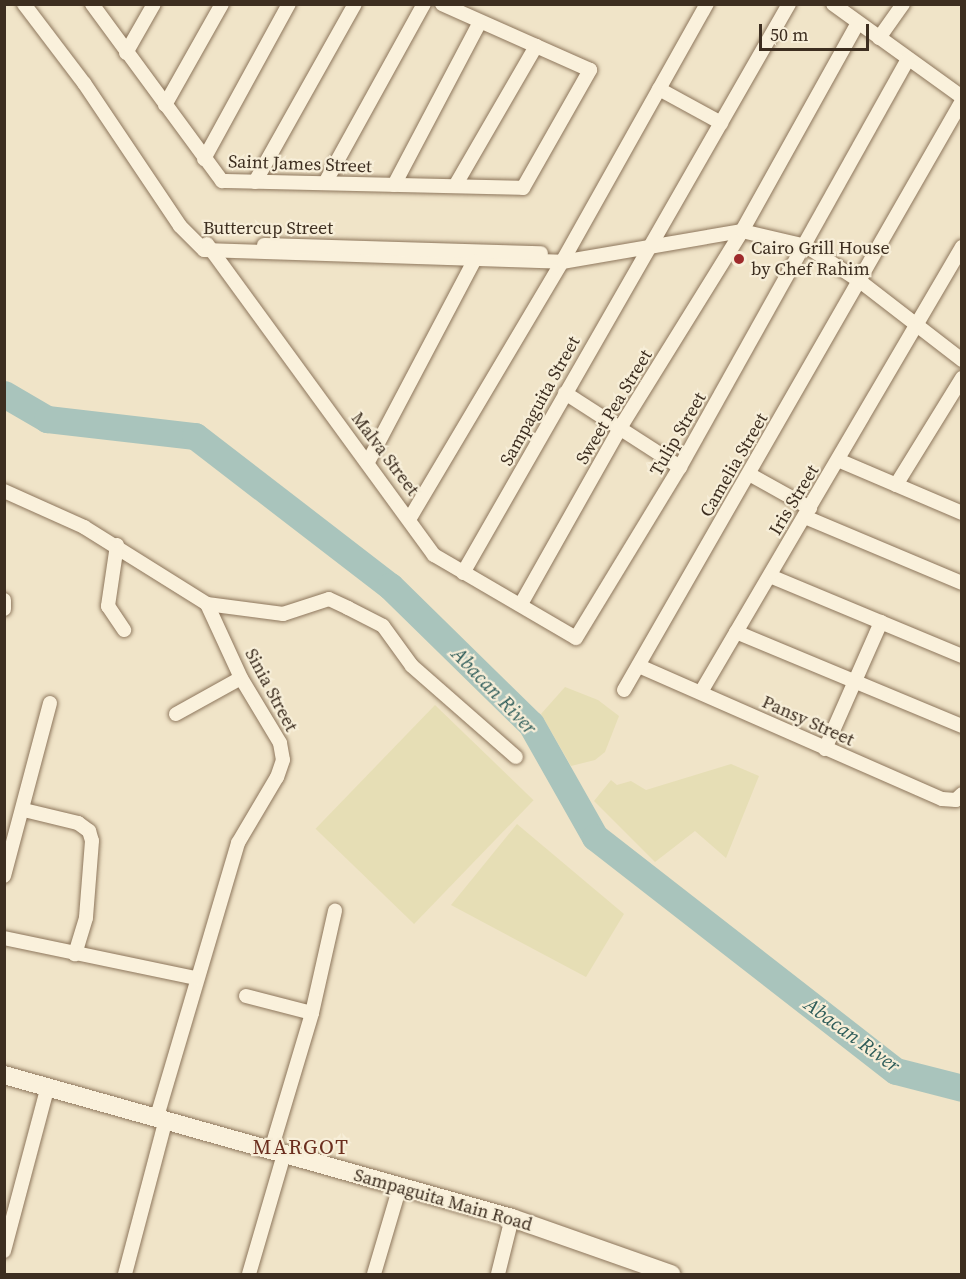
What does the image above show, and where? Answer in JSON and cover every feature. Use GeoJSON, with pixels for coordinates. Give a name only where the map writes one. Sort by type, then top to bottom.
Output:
{"type":"FeatureCollection","features":[{"type":"Feature","properties":{"kind":"street","name":"Malva Street"},"geometry":{"type":"LineString","coordinates":[[24,4],[204,247],[410,518],[434,555],[576,638]]}},
{"type":"Feature","properties":{"kind":"street","name":"Saint James Street"},"geometry":{"type":"LineString","coordinates":[[92,4],[222,181],[523,188],[590,70],[536,46]]}},
{"type":"Feature","properties":{"kind":"street"},"geometry":{"type":"LineString","coordinates":[[126,53],[154,4]]}},
{"type":"Feature","properties":{"kind":"street"},"geometry":{"type":"LineString","coordinates":[[165,105],[222,4]]}},
{"type":"Feature","properties":{"kind":"street"},"geometry":{"type":"LineString","coordinates":[[204,159],[289,4]]}},
{"type":"Feature","properties":{"kind":"street"},"geometry":{"type":"LineString","coordinates":[[255,182],[355,4]]}},
{"type":"Feature","properties":{"kind":"street"},"geometry":{"type":"LineString","coordinates":[[325,183],[424,4]]}},
{"type":"Feature","properties":{"kind":"street"},"geometry":{"type":"LineString","coordinates":[[442,4],[536,46],[455,186]]}},
{"type":"Feature","properties":{"kind":"street"},"geometry":{"type":"LineString","coordinates":[[410,518],[568,257],[706,4]]}},
{"type":"Feature","properties":{"kind":"street","name":"Sampaguita Street"},"geometry":{"type":"LineString","coordinates":[[463,573],[789,4]]}},
{"type":"Feature","properties":{"kind":"street"},"geometry":{"type":"LineString","coordinates":[[833,4],[962,99]]}},
{"type":"Feature","properties":{"kind":"street"},"geometry":{"type":"LineString","coordinates":[[879,38],[903,4]]}},
{"type":"Feature","properties":{"kind":"street"},"geometry":{"type":"LineString","coordinates":[[393,185],[480,22]]}},
{"type":"Feature","properties":{"kind":"street","name":"Sweet Pea Street"},"geometry":{"type":"LineString","coordinates":[[520,604],[620,428],[742,231],[858,23]]}},
{"type":"Feature","properties":{"kind":"street","name":"Tulip Street"},"geometry":{"type":"LineString","coordinates":[[576,638],[680,467],[909,59]]}},
{"type":"Feature","properties":{"kind":"street"},"geometry":{"type":"LineString","coordinates":[[659,89],[721,123]]}},
{"type":"Feature","properties":{"kind":"street","name":"Camelia Street"},"geometry":{"type":"LineString","coordinates":[[624,690],[861,282],[962,99]]}},
{"type":"Feature","properties":{"kind":"street","name":"Buttercup Street"},"geometry":{"type":"LineString","coordinates":[[204,247],[474,261],[568,257],[648,247],[742,231],[806,246],[861,282],[962,360]]}},
{"type":"Feature","properties":{"kind":"street","name":"Buttercup Street"},"geometry":{"type":"LineString","coordinates":[[204,247],[568,257]]}},
{"type":"Feature","properties":{"kind":"street","name":"Iris Street"},"geometry":{"type":"LineString","coordinates":[[701,692],[962,247]]}},
{"type":"Feature","properties":{"kind":"street"},"geometry":{"type":"LineString","coordinates":[[368,462],[474,261]]}},
{"type":"Feature","properties":{"kind":"street"},"geometry":{"type":"LineString","coordinates":[[896,485],[962,378]]}},
{"type":"Feature","properties":{"kind":"street"},"geometry":{"type":"LineString","coordinates":[[565,393],[680,467]]}},
{"type":"Feature","properties":{"kind":"street"},"geometry":{"type":"LineString","coordinates":[[838,460],[962,513]]}},
{"type":"Feature","properties":{"kind":"street"},"geometry":{"type":"LineString","coordinates":[[749,474],[808,513],[962,583]]}},
{"type":"Feature","properties":{"kind":"street"},"geometry":{"type":"LineString","coordinates":[[4,491],[117,545],[207,604],[283,614],[329,600],[383,626],[412,666],[516,757]]}},
{"type":"Feature","properties":{"kind":"street"},"geometry":{"type":"LineString","coordinates":[[117,545],[108,606],[124,630]]}},
{"type":"Feature","properties":{"kind":"street"},"geometry":{"type":"LineString","coordinates":[[770,576],[962,656]]}},
{"type":"Feature","properties":{"kind":"street"},"geometry":{"type":"LineString","coordinates":[[4,600],[4,609]]}},
{"type":"Feature","properties":{"kind":"street","name":"Sinia Street"},"geometry":{"type":"LineString","coordinates":[[125,1275],[196,978],[238,843],[277,777],[283,760],[280,743],[241,678],[207,604]]}},
{"type":"Feature","properties":{"kind":"street"},"geometry":{"type":"LineString","coordinates":[[825,749],[881,622]]}},
{"type":"Feature","properties":{"kind":"street"},"geometry":{"type":"LineString","coordinates":[[736,632],[962,726]]}},
{"type":"Feature","properties":{"kind":"street","name":"Pansy Street"},"geometry":{"type":"LineString","coordinates":[[639,666],[942,799],[956,800],[962,794]]}},
{"type":"Feature","properties":{"kind":"street"},"geometry":{"type":"LineString","coordinates":[[176,714],[241,678]]}},
{"type":"Feature","properties":{"kind":"street"},"geometry":{"type":"LineString","coordinates":[[4,876],[24,810],[50,703]]}},
{"type":"Feature","properties":{"kind":"street"},"geometry":{"type":"LineString","coordinates":[[24,810],[78,823],[89,831],[92,842],[86,918],[75,954]]}},
{"type":"Feature","properties":{"kind":"street"},"geometry":{"type":"LineString","coordinates":[[249,1275],[335,911]]}},
{"type":"Feature","properties":{"kind":"street"},"geometry":{"type":"LineString","coordinates":[[4,938],[196,978]]}},
{"type":"Feature","properties":{"kind":"street"},"geometry":{"type":"LineString","coordinates":[[246,996],[312,1013]]}},
{"type":"Feature","properties":{"kind":"street","name":"Sampaguita Main Road"},"geometry":{"type":"LineString","coordinates":[[4,1075],[161,1117],[512,1218],[671,1275]]}},
{"type":"Feature","properties":{"kind":"street"},"geometry":{"type":"LineString","coordinates":[[4,1251],[48,1086]]}},
{"type":"Feature","properties":{"kind":"street"},"geometry":{"type":"LineString","coordinates":[[374,1275],[400,1186]]}},
{"type":"Feature","properties":{"kind":"street"},"geometry":{"type":"LineString","coordinates":[[498,1275],[512,1218]]}},
{"type":"Feature","properties":{"kind":"shaded area"},"geometry":{"type":"Polygon","coordinates":[[[565,687],[598,700],[619,716],[605,752],[595,760],[571,766],[541,714],[565,687]]]}},
{"type":"Feature","properties":{"kind":"shaded area"},"geometry":{"type":"Polygon","coordinates":[[[435,705],[534,800],[414,924],[316,829],[435,705]]]}},
{"type":"Feature","properties":{"kind":"shaded area"},"geometry":{"type":"Polygon","coordinates":[[[731,764],[759,776],[726,858],[695,831],[655,862],[594,801],[611,780],[617,785],[631,781],[646,790],[731,764]]]}},
{"type":"Feature","properties":{"kind":"shaded area"},"geometry":{"type":"Polygon","coordinates":[[[517,824],[624,914],[586,977],[451,905],[517,824]]]}},
{"type":"Feature","properties":{"kind":"waterway","name":"Abacan River"},"geometry":{"type":"LineString","coordinates":[[4,394],[47,419],[195,436],[390,586],[531,724],[595,837],[896,1071],[962,1088]]}},
{"type":"Feature","properties":{"kind":"place","name":"Cairo Grill House by Chef Rahim"},"geometry":{"type":"Point","coordinates":[739,259]}},
{"type":"Feature","properties":{"kind":"district","name":"MARGOT"},"geometry":{"type":"Point","coordinates":[301,1147]}}]}
